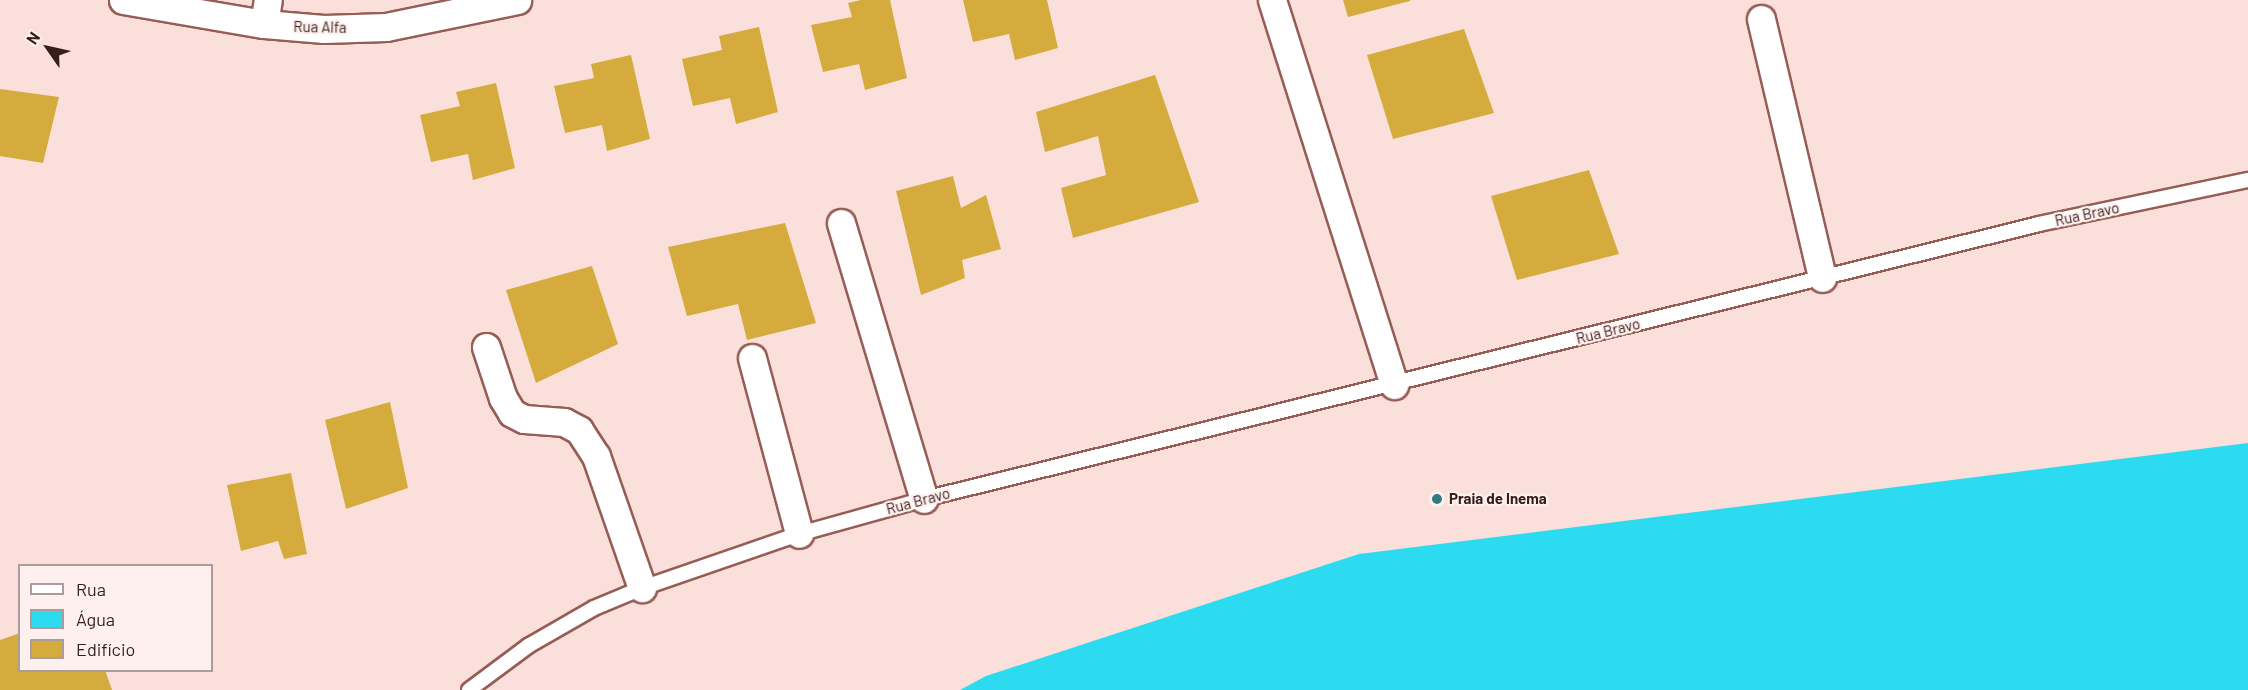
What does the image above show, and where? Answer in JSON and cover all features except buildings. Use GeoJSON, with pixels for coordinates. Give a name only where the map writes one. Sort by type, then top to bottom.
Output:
{"type":"FeatureCollection","features":[{"type":"Feature","properties":{"kind":"street","name":"Rua Alfa"},"geometry":{"type":"LineString","coordinates":[[123,0],[266,12],[324,29],[386,27],[517,0]]}},
{"type":"Feature","properties":{"kind":"street"},"geometry":{"type":"LineString","coordinates":[[1272,0],[1394,385]]}},
{"type":"Feature","properties":{"kind":"street"},"geometry":{"type":"LineString","coordinates":[[1761,19],[1822,278]]}},
{"type":"Feature","properties":{"kind":"street"},"geometry":{"type":"LineString","coordinates":[[841,223],[924,499]]}},
{"type":"Feature","properties":{"kind":"street"},"geometry":{"type":"LineString","coordinates":[[486,347],[503,398],[512,413],[524,419],[564,422],[579,430],[596,456],[642,588]]}},
{"type":"Feature","properties":{"kind":"street"},"geometry":{"type":"LineString","coordinates":[[752,358],[799,534]]}},
{"type":"Feature","properties":{"kind":"lane","name":"Rua Bravo"},"geometry":{"type":"LineString","coordinates":[[469,690],[537,641],[594,608],[642,588],[799,534],[924,499],[1394,385],[2039,224],[2248,180]]}},
{"type":"Feature","properties":{"kind":"water"},"geometry":{"type":"Polygon","coordinates":[[[2248,443],[2248,690],[960,690],[986,676],[1359,554],[2248,443]]]}},
{"type":"Feature","properties":{"kind":"place","name":"Praia de Inema"},"geometry":{"type":"Point","coordinates":[1437,499]}}]}
